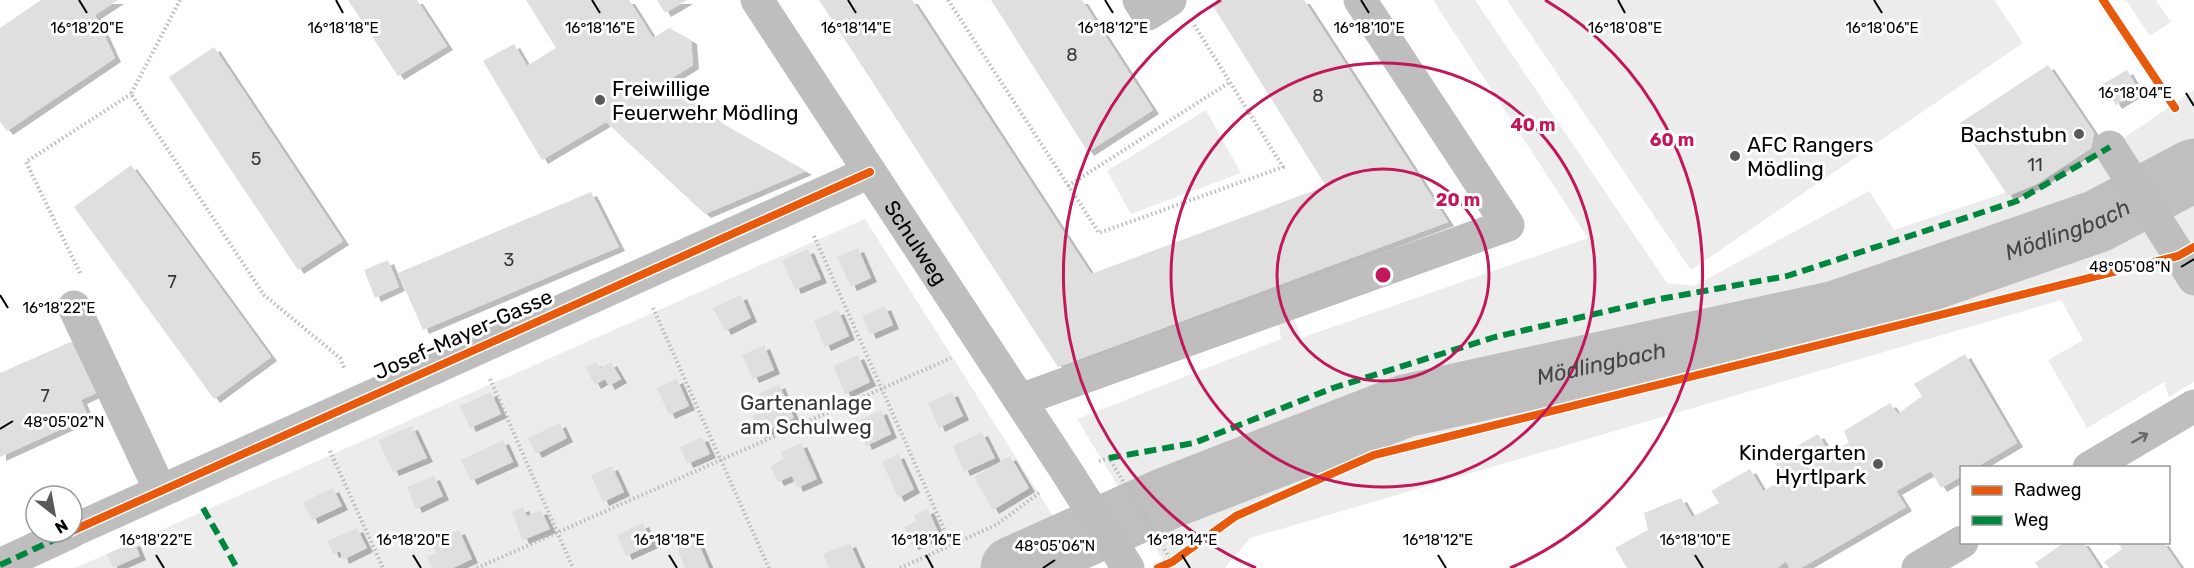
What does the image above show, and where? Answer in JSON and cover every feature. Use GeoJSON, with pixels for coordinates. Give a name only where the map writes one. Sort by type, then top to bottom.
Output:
{"type":"FeatureCollection","features":[{"type":"Feature","properties":{"kind":"street","name":"Schulweg"},"geometry":{"type":"LineString","coordinates":[[757,0],[1127,567]]}},
{"type":"Feature","properties":{"kind":"street"},"geometry":{"type":"LineString","coordinates":[[1139,0],[1148,14],[1180,9]]}},
{"type":"Feature","properties":{"kind":"street"},"geometry":{"type":"LineString","coordinates":[[1020,400],[1508,225],[1360,0]]}},
{"type":"Feature","properties":{"kind":"street"},"geometry":{"type":"LineString","coordinates":[[2117,159],[2194,279]]}},
{"type":"Feature","properties":{"kind":"street","name":"Josef-Mayer-Gasse"},"geometry":{"type":"LineString","coordinates":[[84,526],[870,172]]}},
{"type":"Feature","properties":{"kind":"street"},"geometry":{"type":"LineString","coordinates":[[78,293],[160,490]]}},
{"type":"Feature","properties":{"kind":"street"},"geometry":{"type":"LineString","coordinates":[[2092,466],[2194,406]]}},
{"type":"Feature","properties":{"kind":"street"},"geometry":{"type":"LineString","coordinates":[[1918,568],[1960,543]]}},
{"type":"Feature","properties":{"kind":"street","name":"Josef-Mayer-Gasse"},"geometry":{"type":"LineString","coordinates":[[0,565],[45,544]]}},
{"type":"Feature","properties":{"kind":"path"},"geometry":{"type":"LineString","coordinates":[[78,293],[26,162],[131,94],[180,0]]}},
{"type":"Feature","properties":{"kind":"path"},"geometry":{"type":"LineString","coordinates":[[948,0],[1098,233],[1283,167],[1230,82],[1180,9]]}},
{"type":"Feature","properties":{"kind":"path"},"geometry":{"type":"LineString","coordinates":[[1068,186],[1230,82]]}},
{"type":"Feature","properties":{"kind":"path"},"geometry":{"type":"LineString","coordinates":[[131,94],[264,295],[340,358],[360,400]]}},
{"type":"Feature","properties":{"kind":"path"},"geometry":{"type":"LineString","coordinates":[[812,232],[951,545]]}},
{"type":"Feature","properties":{"kind":"path"},"geometry":{"type":"LineString","coordinates":[[651,304],[768,568]]}},
{"type":"Feature","properties":{"kind":"path"},"geometry":{"type":"LineString","coordinates":[[477,568],[983,344]]}},
{"type":"Feature","properties":{"kind":"path"},"geometry":{"type":"LineString","coordinates":[[490,378],[573,568]]}},
{"type":"Feature","properties":{"kind":"path"},"geometry":{"type":"LineString","coordinates":[[330,450],[382,568]]}},
{"type":"Feature","properties":{"kind":"path"},"geometry":{"type":"LineString","coordinates":[[1109,458],[1172,562]]}},
{"type":"Feature","properties":{"kind":"path"},"geometry":{"type":"LineString","coordinates":[[900,568],[996,525],[1035,496],[1070,477]]}},
{"type":"Feature","properties":{"kind":"path"},"geometry":{"type":"LineString","coordinates":[[1163,566],[1182,555]]}},
{"type":"Feature","properties":{"kind":"green space"},"geometry":{"type":"Polygon","coordinates":[[[1433,0],[1475,0],[1667,283],[1694,286],[1869,191],[1894,230],[1999,195],[2108,149],[2194,90],[2194,382],[2169,397],[2164,382],[2087,428],[2048,360],[2083,340],[2061,300],[1250,538],[1225,568],[1168,568],[1077,419],[1281,339],[1277,314],[1291,310],[1301,338],[1588,238],[1433,0]]]}},
{"type":"Feature","properties":{"kind":"green space","name":"AFC Rangers Mödling"},"geometry":{"type":"Polygon","coordinates":[[[1507,0],[1994,0],[2023,43],[1691,270],[1507,0]]]}},
{"type":"Feature","properties":{"kind":"green space"},"geometry":{"type":"Polygon","coordinates":[[[2126,0],[2156,0],[2171,22],[2150,36],[2126,0]]]}},
{"type":"Feature","properties":{"kind":"green space"},"geometry":{"type":"Polygon","coordinates":[[[1206,110],[1241,173],[1131,214],[1107,171],[1206,110]]]}},
{"type":"Feature","properties":{"kind":"green space","name":"Gartenanlage am Schulweg"},"geometry":{"type":"Polygon","coordinates":[[[865,219],[1086,568],[75,568],[865,219]]]}},
{"type":"Feature","properties":{"kind":"building"},"geometry":{"type":"Polygon","coordinates":[[[41,0],[118,0],[95,15],[115,58],[7,131],[0,122],[0,28],[41,0]]]}},
{"type":"Feature","properties":{"kind":"building"},"geometry":{"type":"Polygon","coordinates":[[[348,0],[417,0],[447,46],[398,76],[348,0]]]}},
{"type":"Feature","properties":{"kind":"building","name":"Freiwillige Feuerwehr Mödling"},"geometry":{"type":"Polygon","coordinates":[[[526,0],[629,0],[653,38],[669,28],[691,40],[693,65],[669,80],[718,121],[806,171],[705,214],[606,122],[542,160],[483,61],[514,44],[527,66],[556,48],[526,0]]]}},
{"type":"Feature","properties":{"kind":"building"},"geometry":{"type":"Polygon","coordinates":[[[657,0],[687,0],[665,13],[657,0]]]}},
{"type":"Feature","properties":{"kind":"building"},"geometry":{"type":"Polygon","coordinates":[[[819,0],[912,0],[1091,274],[1326,186],[1213,6],[1222,0],[1304,0],[1448,222],[1058,367],[819,0]]]}},
{"type":"Feature","properties":{"kind":"building"},"geometry":{"type":"Polygon","coordinates":[[[991,0],[1082,0],[1153,110],[1088,152],[991,0]]]}},
{"type":"Feature","properties":{"kind":"building"},"geometry":{"type":"Polygon","coordinates":[[[214,47],[343,241],[298,270],[169,77],[214,47]]]}},
{"type":"Feature","properties":{"kind":"building"},"geometry":{"type":"Polygon","coordinates":[[[2048,65],[2094,133],[2091,148],[2037,184],[2008,196],[1960,123],[2048,65]]]}},
{"type":"Feature","properties":{"kind":"building"},"geometry":{"type":"Polygon","coordinates":[[[2127,70],[2139,91],[2116,105],[2103,84],[2127,70]]]}},
{"type":"Feature","properties":{"kind":"building"},"geometry":{"type":"Polygon","coordinates":[[[131,165],[271,357],[214,399],[74,207],[131,165]]]}},
{"type":"Feature","properties":{"kind":"building"},"geometry":{"type":"Polygon","coordinates":[[[591,192],[619,247],[423,330],[398,273],[591,192]]]}},
{"type":"Feature","properties":{"kind":"building"},"geometry":{"type":"Polygon","coordinates":[[[858,248],[871,278],[851,287],[837,257],[858,248]]]}},
{"type":"Feature","properties":{"kind":"building"},"geometry":{"type":"Polygon","coordinates":[[[808,249],[821,279],[795,290],[782,260],[808,249]]]}},
{"type":"Feature","properties":{"kind":"building"},"geometry":{"type":"Polygon","coordinates":[[[388,260],[399,287],[375,298],[364,270],[388,260]]]}},
{"type":"Feature","properties":{"kind":"building"},"geometry":{"type":"Polygon","coordinates":[[[741,295],[751,318],[725,331],[713,308],[741,295]]]}},
{"type":"Feature","properties":{"kind":"building"},"geometry":{"type":"Polygon","coordinates":[[[885,306],[893,325],[870,335],[862,316],[885,306]]]}},
{"type":"Feature","properties":{"kind":"building"},"geometry":{"type":"Polygon","coordinates":[[[838,310],[849,336],[825,347],[814,321],[838,310]]]}},
{"type":"Feature","properties":{"kind":"building"},"geometry":{"type":"Polygon","coordinates":[[[75,340],[98,392],[81,400],[88,417],[0,457],[0,373],[75,340]]]}},
{"type":"Feature","properties":{"kind":"building"},"geometry":{"type":"Polygon","coordinates":[[[764,345],[774,370],[753,379],[742,355],[764,345]]]}},
{"type":"Feature","properties":{"kind":"building","name":"Kindergarten Hyrtlpark"},"geometry":{"type":"Polygon","coordinates":[[[1965,354],[2017,443],[1978,466],[1960,466],[1960,477],[1941,488],[1931,471],[1896,491],[1906,507],[1801,568],[1790,568],[1786,561],[1777,568],[1627,568],[1615,548],[1648,530],[1644,513],[1681,498],[1692,517],[1719,503],[1711,491],[1750,469],[1763,491],[1784,479],[1773,460],[1818,434],[1829,452],[1849,443],[1844,431],[1890,403],[1898,414],[1922,396],[1914,384],[1965,354]]]}},
{"type":"Feature","properties":{"kind":"building"},"geometry":{"type":"Polygon","coordinates":[[[858,355],[870,382],[845,394],[833,366],[858,355]]]}},
{"type":"Feature","properties":{"kind":"building"},"geometry":{"type":"Polygon","coordinates":[[[596,362],[600,368],[611,362],[621,379],[609,386],[605,379],[595,385],[585,367],[596,362]]]}},
{"type":"Feature","properties":{"kind":"building"},"geometry":{"type":"Polygon","coordinates":[[[677,379],[689,406],[669,415],[657,388],[677,379]]]}},
{"type":"Feature","properties":{"kind":"building"},"geometry":{"type":"Polygon","coordinates":[[[779,384],[794,418],[760,434],[752,416],[766,410],[759,394],[779,384]]]}},
{"type":"Feature","properties":{"kind":"building"},"geometry":{"type":"Polygon","coordinates":[[[491,392],[501,414],[470,428],[460,406],[491,392]]]}},
{"type":"Feature","properties":{"kind":"building"},"geometry":{"type":"Polygon","coordinates":[[[952,392],[963,416],[939,428],[928,403],[952,392]]]}},
{"type":"Feature","properties":{"kind":"building"},"geometry":{"type":"Polygon","coordinates":[[[881,410],[891,434],[866,446],[856,422],[881,410]]]}},
{"type":"Feature","properties":{"kind":"building"},"geometry":{"type":"Polygon","coordinates":[[[560,423],[567,438],[536,454],[528,438],[560,423]]]}},
{"type":"Feature","properties":{"kind":"building"},"geometry":{"type":"Polygon","coordinates":[[[412,426],[427,458],[393,472],[378,440],[412,426]]]}},
{"type":"Feature","properties":{"kind":"building"},"geometry":{"type":"Polygon","coordinates":[[[982,432],[995,458],[964,472],[953,446],[982,432]]]}},
{"type":"Feature","properties":{"kind":"building"},"geometry":{"type":"Polygon","coordinates":[[[702,437],[710,454],[687,464],[680,447],[702,437]]]}},
{"type":"Feature","properties":{"kind":"building"},"geometry":{"type":"Polygon","coordinates":[[[503,440],[513,462],[471,481],[461,460],[503,440]]]}},
{"type":"Feature","properties":{"kind":"building"},"geometry":{"type":"Polygon","coordinates":[[[801,443],[817,479],[797,488],[792,476],[778,482],[770,466],[784,459],[781,452],[801,443]]]}},
{"type":"Feature","properties":{"kind":"building"},"geometry":{"type":"Polygon","coordinates":[[[898,454],[914,489],[898,498],[882,462],[898,454]]]}},
{"type":"Feature","properties":{"kind":"building"},"geometry":{"type":"Polygon","coordinates":[[[1010,456],[1029,488],[993,510],[974,477],[1010,456]]]}},
{"type":"Feature","properties":{"kind":"building"},"geometry":{"type":"Polygon","coordinates":[[[612,466],[624,492],[603,502],[591,475],[612,466]]]}},
{"type":"Feature","properties":{"kind":"building"},"geometry":{"type":"Polygon","coordinates":[[[434,476],[443,496],[416,509],[407,487],[434,476]]]}},
{"type":"Feature","properties":{"kind":"building"},"geometry":{"type":"Polygon","coordinates":[[[333,488],[342,506],[312,520],[303,502],[333,488]]]}},
{"type":"Feature","properties":{"kind":"building"},"geometry":{"type":"Polygon","coordinates":[[[523,507],[527,516],[541,510],[550,529],[523,540],[512,512],[523,507]]]}},
{"type":"Feature","properties":{"kind":"building"},"geometry":{"type":"Polygon","coordinates":[[[928,509],[939,534],[912,546],[904,527],[916,521],[914,515],[928,509]]]}},
{"type":"Feature","properties":{"kind":"building"},"geometry":{"type":"Polygon","coordinates":[[[643,523],[652,544],[626,556],[617,535],[643,523]]]}},
{"type":"Feature","properties":{"kind":"building"},"geometry":{"type":"Polygon","coordinates":[[[357,528],[367,548],[343,560],[340,551],[333,554],[328,541],[357,528]]]}},
{"type":"Feature","properties":{"kind":"building"},"geometry":{"type":"Polygon","coordinates":[[[459,530],[472,559],[453,568],[432,568],[427,556],[436,553],[431,542],[459,530]]]}},
{"type":"Feature","properties":{"kind":"building"},"geometry":{"type":"Polygon","coordinates":[[[697,540],[709,568],[685,568],[677,548],[697,540]]]}},
{"type":"Feature","properties":{"kind":"building"},"geometry":{"type":"Polygon","coordinates":[[[134,542],[140,556],[113,568],[107,554],[134,542]]]}},
{"type":"Feature","properties":{"kind":"building"},"geometry":{"type":"Polygon","coordinates":[[[850,543],[861,568],[829,568],[823,554],[850,543]]]}},
{"type":"Feature","properties":{"kind":"building"},"geometry":{"type":"Polygon","coordinates":[[[2062,544],[2084,544],[2100,568],[2039,568],[2035,563],[2062,544]]]}},
{"type":"Feature","properties":{"kind":"building"},"geometry":{"type":"Polygon","coordinates":[[[2118,544],[2164,544],[2181,568],[2109,568],[2104,562],[2122,549],[2118,544]]]}},
{"type":"Feature","properties":{"kind":"waterway","name":"Mödlingbach"},"geometry":{"type":"LineString","coordinates":[[1012,568],[1168,498],[1405,406],[1836,312],[2098,221],[2194,170]]}},
{"type":"Feature","properties":{"kind":"marked path"},"geometry":{"type":"LineString","coordinates":[[1109,458],[1194,443],[1333,388],[1495,337],[1660,299],[1787,276],[2017,201],[2110,147]]}},
{"type":"Feature","properties":{"kind":"marked path"},"geometry":{"type":"LineString","coordinates":[[203,508],[237,568]]}},
{"type":"Feature","properties":{"kind":"marked path"},"geometry":{"type":"LineString","coordinates":[[0,565],[45,544]]}},
{"type":"Feature","properties":{"kind":"cycle path"},"geometry":{"type":"LineString","coordinates":[[2103,0],[2175,108]]}},
{"type":"Feature","properties":{"kind":"cycle path"},"geometry":{"type":"LineString","coordinates":[[84,526],[870,172]]}},
{"type":"Feature","properties":{"kind":"cycle path"},"geometry":{"type":"LineString","coordinates":[[1158,568],[1172,562],[1236,516],[1374,455],[2178,256],[2194,247]]}},
{"type":"Feature","properties":{"kind":"place","name":"Freiwillige Feuerwehr Mödling"},"geometry":{"type":"Point","coordinates":[600,100]}},
{"type":"Feature","properties":{"kind":"place","name":"Bachstubn"},"geometry":{"type":"Point","coordinates":[2079,134]}},
{"type":"Feature","properties":{"kind":"place","name":"AFC Rangers Mödling"},"geometry":{"type":"Point","coordinates":[1735,156]}},
{"type":"Feature","properties":{"kind":"place","name":"Kindergarten Hyrtlpark"},"geometry":{"type":"Point","coordinates":[1878,464]}}]}
